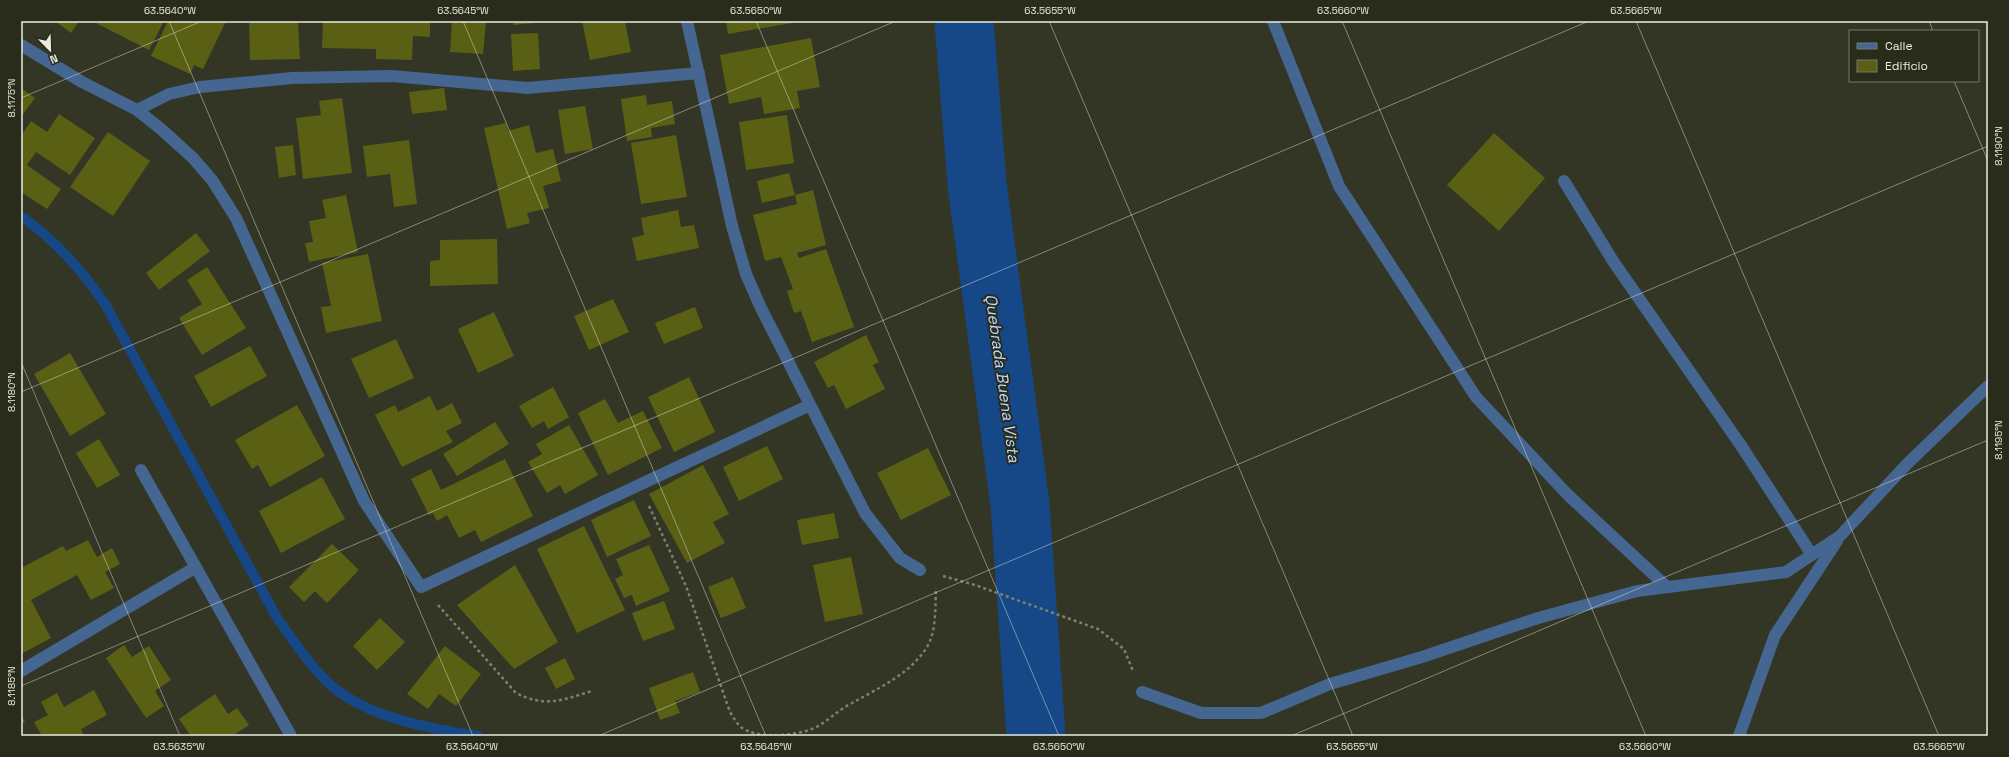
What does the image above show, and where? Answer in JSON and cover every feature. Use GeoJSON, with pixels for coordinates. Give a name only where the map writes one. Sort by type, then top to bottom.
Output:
{"type":"FeatureCollection","features":[{"type":"Feature","properties":{"kind":"street"},"geometry":{"type":"LineString","coordinates":[[687,21],[732,226],[746,274],[864,513],[900,558],[920,570]]}},
{"type":"Feature","properties":{"kind":"street"},"geometry":{"type":"LineString","coordinates":[[1272,21],[1339,186],[1476,397],[1568,495],[1667,587]]}},
{"type":"Feature","properties":{"kind":"street"},"geometry":{"type":"LineString","coordinates":[[21,45],[82,82],[137,110],[193,158],[212,180],[236,218],[364,502],[422,587],[810,405]]}},
{"type":"Feature","properties":{"kind":"street"},"geometry":{"type":"LineString","coordinates":[[137,110],[170,94],[200,87],[292,78],[392,76],[527,88],[699,73]]}},
{"type":"Feature","properties":{"kind":"street"},"geometry":{"type":"LineString","coordinates":[[1564,181],[1613,261],[1742,447],[1812,555]]}},
{"type":"Feature","properties":{"kind":"street"},"geometry":{"type":"LineString","coordinates":[[1739,736],[1775,635],[1840,536],[1907,464],[1988,386]]}},
{"type":"Feature","properties":{"kind":"street"},"geometry":{"type":"LineString","coordinates":[[141,470],[291,736]]}},
{"type":"Feature","properties":{"kind":"street"},"geometry":{"type":"LineString","coordinates":[[1142,692],[1201,713],[1261,713],[1330,684],[1422,657],[1538,618],[1637,591],[1786,572],[1840,536]]}},
{"type":"Feature","properties":{"kind":"street"},"geometry":{"type":"LineString","coordinates":[[21,671],[196,567]]}},
{"type":"Feature","properties":{"kind":"path"},"geometry":{"type":"LineString","coordinates":[[640,485],[686,586],[730,712],[736,722],[749,732],[767,735],[787,735],[806,731],[819,726],[848,705],[893,679],[911,666],[927,647],[932,634],[935,619],[936,575]]}},
{"type":"Feature","properties":{"kind":"path"},"geometry":{"type":"LineString","coordinates":[[920,570],[975,585],[1098,629],[1124,649],[1142,692]]}},
{"type":"Feature","properties":{"kind":"path"},"geometry":{"type":"LineString","coordinates":[[422,587],[516,693],[532,701],[548,702],[559,701],[592,691]]}},
{"type":"Feature","properties":{"kind":"building"},"geometry":{"type":"Polygon","coordinates":[[[55,21],[79,21],[71,33],[55,21]]]}},
{"type":"Feature","properties":{"kind":"building"},"geometry":{"type":"Polygon","coordinates":[[[97,21],[164,21],[149,50],[96,23],[97,21]]]}},
{"type":"Feature","properties":{"kind":"building"},"geometry":{"type":"Polygon","coordinates":[[[168,21],[226,21],[203,69],[194,65],[190,74],[151,56],[168,21]]]}},
{"type":"Feature","properties":{"kind":"building"},"geometry":{"type":"Polygon","coordinates":[[[249,21],[298,21],[300,59],[250,60],[249,21]]]}},
{"type":"Feature","properties":{"kind":"building"},"geometry":{"type":"Polygon","coordinates":[[[323,21],[430,21],[430,37],[413,36],[412,60],[376,59],[376,49],[322,48],[323,21]]]}},
{"type":"Feature","properties":{"kind":"building"},"geometry":{"type":"Polygon","coordinates":[[[452,21],[486,21],[483,54],[450,52],[452,21]]]}},
{"type":"Feature","properties":{"kind":"building"},"geometry":{"type":"Polygon","coordinates":[[[513,21],[543,21],[543,22],[514,25],[513,21]]]}},
{"type":"Feature","properties":{"kind":"building"},"geometry":{"type":"Polygon","coordinates":[[[582,21],[625,21],[631,52],[590,60],[582,21]]]}},
{"type":"Feature","properties":{"kind":"building"},"geometry":{"type":"Polygon","coordinates":[[[726,21],[798,21],[798,22],[728,34],[726,21]]]}},
{"type":"Feature","properties":{"kind":"building"},"geometry":{"type":"Polygon","coordinates":[[[538,33],[540,69],[513,71],[511,34],[538,33]]]}},
{"type":"Feature","properties":{"kind":"building"},"geometry":{"type":"Polygon","coordinates":[[[811,38],[820,87],[797,91],[800,108],[764,114],[761,97],[729,104],[720,55],[811,38]]]}},
{"type":"Feature","properties":{"kind":"building"},"geometry":{"type":"Polygon","coordinates":[[[21,88],[35,98],[21,117],[21,88]]]}},
{"type":"Feature","properties":{"kind":"building"},"geometry":{"type":"Polygon","coordinates":[[[444,88],[447,110],[412,114],[409,92],[444,88]]]}},
{"type":"Feature","properties":{"kind":"building"},"geometry":{"type":"Polygon","coordinates":[[[646,95],[647,105],[672,101],[675,124],[651,128],[652,137],[627,141],[621,99],[646,95]]]}},
{"type":"Feature","properties":{"kind":"building"},"geometry":{"type":"Polygon","coordinates":[[[342,98],[352,173],[303,179],[296,118],[321,115],[319,101],[342,98]]]}},
{"type":"Feature","properties":{"kind":"building"},"geometry":{"type":"Polygon","coordinates":[[[585,106],[593,149],[565,154],[558,110],[585,106]]]}},
{"type":"Feature","properties":{"kind":"building"},"geometry":{"type":"Polygon","coordinates":[[[59,114],[95,138],[70,175],[36,152],[27,165],[61,189],[47,209],[21,192],[21,136],[31,121],[47,132],[59,114]]]}},
{"type":"Feature","properties":{"kind":"building"},"geometry":{"type":"Polygon","coordinates":[[[787,115],[794,163],[746,170],[739,122],[787,115]]]}},
{"type":"Feature","properties":{"kind":"building"},"geometry":{"type":"Polygon","coordinates":[[[506,123],[508,131],[529,125],[536,153],[553,149],[561,181],[543,186],[549,208],[527,213],[530,223],[507,229],[484,128],[506,123]]]}},
{"type":"Feature","properties":{"kind":"building"},"geometry":{"type":"Polygon","coordinates":[[[108,132],[150,161],[113,216],[70,187],[108,132]]]}},
{"type":"Feature","properties":{"kind":"building"},"geometry":{"type":"Polygon","coordinates":[[[1494,133],[1545,178],[1499,231],[1447,185],[1494,133]]]}},
{"type":"Feature","properties":{"kind":"building"},"geometry":{"type":"Polygon","coordinates":[[[676,135],[687,197],[641,204],[631,143],[676,135]]]}},
{"type":"Feature","properties":{"kind":"building"},"geometry":{"type":"Polygon","coordinates":[[[409,140],[417,204],[394,207],[390,174],[367,177],[363,146],[409,140]]]}},
{"type":"Feature","properties":{"kind":"building"},"geometry":{"type":"Polygon","coordinates":[[[293,145],[296,175],[279,178],[275,147],[293,145]]]}},
{"type":"Feature","properties":{"kind":"building"},"geometry":{"type":"Polygon","coordinates":[[[789,173],[795,195],[762,203],[757,181],[789,173]]]}},
{"type":"Feature","properties":{"kind":"building"},"geometry":{"type":"Polygon","coordinates":[[[813,190],[826,245],[797,253],[799,258],[826,249],[854,327],[812,342],[801,311],[794,313],[787,291],[793,289],[781,257],[765,261],[753,215],[797,204],[795,195],[813,190]]]}},
{"type":"Feature","properties":{"kind":"building"},"geometry":{"type":"Polygon","coordinates":[[[346,195],[358,252],[309,262],[305,243],[313,242],[309,221],[326,218],[322,200],[346,195]]]}},
{"type":"Feature","properties":{"kind":"building"},"geometry":{"type":"Polygon","coordinates":[[[678,210],[681,227],[694,225],[699,248],[637,261],[632,238],[644,235],[641,218],[678,210]]]}},
{"type":"Feature","properties":{"kind":"building"},"geometry":{"type":"Polygon","coordinates":[[[196,233],[210,251],[159,290],[146,273],[196,233]]]}},
{"type":"Feature","properties":{"kind":"building"},"geometry":{"type":"Polygon","coordinates":[[[497,239],[498,284],[430,286],[430,261],[440,260],[440,240],[497,239]]]}},
{"type":"Feature","properties":{"kind":"building"},"geometry":{"type":"Polygon","coordinates":[[[368,254],[382,321],[326,333],[321,307],[331,306],[322,263],[368,254]]]}},
{"type":"Feature","properties":{"kind":"building"},"geometry":{"type":"Polygon","coordinates":[[[207,267],[246,328],[202,355],[179,318],[202,304],[187,280],[207,267]]]}},
{"type":"Feature","properties":{"kind":"building"},"geometry":{"type":"Polygon","coordinates":[[[613,299],[629,332],[589,350],[574,316],[613,299]]]}},
{"type":"Feature","properties":{"kind":"building"},"geometry":{"type":"Polygon","coordinates":[[[695,307],[703,328],[664,344],[655,323],[695,307]]]}},
{"type":"Feature","properties":{"kind":"building"},"geometry":{"type":"Polygon","coordinates":[[[494,312],[514,356],[478,373],[458,329],[494,312]]]}},
{"type":"Feature","properties":{"kind":"building"},"geometry":{"type":"Polygon","coordinates":[[[866,335],[879,362],[873,365],[885,389],[846,409],[834,385],[828,388],[814,362],[866,335]]]}},
{"type":"Feature","properties":{"kind":"building"},"geometry":{"type":"Polygon","coordinates":[[[396,339],[414,378],[369,398],[351,359],[396,339]]]}},
{"type":"Feature","properties":{"kind":"building"},"geometry":{"type":"Polygon","coordinates":[[[250,346],[267,376],[211,407],[194,376],[250,346]]]}},
{"type":"Feature","properties":{"kind":"building"},"geometry":{"type":"Polygon","coordinates":[[[70,353],[106,414],[70,436],[34,374],[70,353]]]}},
{"type":"Feature","properties":{"kind":"building"},"geometry":{"type":"Polygon","coordinates":[[[689,377],[715,432],[674,452],[648,397],[689,377]]]}},
{"type":"Feature","properties":{"kind":"building"},"geometry":{"type":"Polygon","coordinates":[[[553,387],[569,417],[548,429],[544,421],[532,428],[519,406],[553,387]]]}},
{"type":"Feature","properties":{"kind":"building"},"geometry":{"type":"Polygon","coordinates":[[[430,396],[437,411],[452,403],[462,423],[446,431],[453,442],[402,467],[375,415],[395,405],[398,412],[430,396]]]}},
{"type":"Feature","properties":{"kind":"building"},"geometry":{"type":"Polygon","coordinates":[[[605,399],[618,423],[643,411],[662,448],[608,475],[578,413],[605,399]]]}},
{"type":"Feature","properties":{"kind":"building"},"geometry":{"type":"Polygon","coordinates":[[[297,405],[325,456],[270,487],[258,465],[252,469],[235,440],[297,405]]]}},
{"type":"Feature","properties":{"kind":"building"},"geometry":{"type":"Polygon","coordinates":[[[495,422],[509,444],[457,476],[443,454],[495,422]]]}},
{"type":"Feature","properties":{"kind":"building"},"geometry":{"type":"Polygon","coordinates":[[[569,425],[598,475],[565,494],[560,485],[547,493],[528,462],[542,454],[536,444],[569,425]]]}},
{"type":"Feature","properties":{"kind":"building"},"geometry":{"type":"Polygon","coordinates":[[[99,439],[120,475],[97,488],[76,453],[99,439]]]}},
{"type":"Feature","properties":{"kind":"building"},"geometry":{"type":"Polygon","coordinates":[[[767,446],[783,479],[739,501],[723,467],[767,446]]]}},
{"type":"Feature","properties":{"kind":"building"},"geometry":{"type":"Polygon","coordinates":[[[928,448],[951,495],[901,520],[877,473],[928,448]]]}},
{"type":"Feature","properties":{"kind":"building"},"geometry":{"type":"Polygon","coordinates":[[[505,459],[533,516],[481,542],[475,530],[459,538],[447,515],[437,521],[433,513],[429,515],[411,479],[431,469],[441,490],[505,459]]]}},
{"type":"Feature","properties":{"kind":"building"},"geometry":{"type":"Polygon","coordinates":[[[703,465],[729,514],[713,522],[725,543],[687,563],[649,494],[703,465]]]}},
{"type":"Feature","properties":{"kind":"building"},"geometry":{"type":"Polygon","coordinates":[[[322,477],[345,519],[281,553],[259,511],[322,477]]]}},
{"type":"Feature","properties":{"kind":"building"},"geometry":{"type":"Polygon","coordinates":[[[634,500],[651,536],[607,557],[591,520],[634,500]]]}},
{"type":"Feature","properties":{"kind":"building"},"geometry":{"type":"Polygon","coordinates":[[[834,513],[839,538],[802,545],[797,520],[834,513]]]}},
{"type":"Feature","properties":{"kind":"building"},"geometry":{"type":"Polygon","coordinates":[[[584,526],[625,610],[577,633],[537,549],[584,526]]]}},
{"type":"Feature","properties":{"kind":"building"},"geometry":{"type":"Polygon","coordinates":[[[88,540],[97,557],[112,548],[120,564],[105,572],[114,588],[91,600],[77,575],[31,600],[51,638],[21,654],[21,568],[63,546],[66,551],[88,540]]]}},
{"type":"Feature","properties":{"kind":"building"},"geometry":{"type":"Polygon","coordinates":[[[332,544],[359,570],[327,603],[315,591],[304,602],[289,587],[332,544]]]}},
{"type":"Feature","properties":{"kind":"building"},"geometry":{"type":"Polygon","coordinates":[[[649,545],[670,591],[636,606],[632,595],[624,598],[615,579],[623,575],[616,559],[649,545]]]}},
{"type":"Feature","properties":{"kind":"building"},"geometry":{"type":"Polygon","coordinates":[[[851,557],[863,614],[825,622],[813,565],[851,557]]]}},
{"type":"Feature","properties":{"kind":"building"},"geometry":{"type":"Polygon","coordinates":[[[515,565],[558,642],[514,669],[457,605],[515,565]]]}},
{"type":"Feature","properties":{"kind":"building"},"geometry":{"type":"Polygon","coordinates":[[[733,577],[746,608],[721,618],[708,587],[733,577]]]}},
{"type":"Feature","properties":{"kind":"building"},"geometry":{"type":"Polygon","coordinates":[[[664,601],[675,629],[643,641],[632,613],[664,601]]]}},
{"type":"Feature","properties":{"kind":"building"},"geometry":{"type":"Polygon","coordinates":[[[380,618],[405,642],[377,670],[353,646],[380,618]]]}},
{"type":"Feature","properties":{"kind":"building"},"geometry":{"type":"Polygon","coordinates":[[[124,645],[132,657],[149,646],[171,680],[155,691],[164,706],[146,718],[106,658],[124,645]]]}},
{"type":"Feature","properties":{"kind":"building"},"geometry":{"type":"Polygon","coordinates":[[[445,646],[481,674],[456,706],[439,694],[428,709],[407,694],[445,646]]]}},
{"type":"Feature","properties":{"kind":"building"},"geometry":{"type":"Polygon","coordinates":[[[565,658],[575,679],[556,689],[545,668],[565,658]]]}},
{"type":"Feature","properties":{"kind":"building"},"geometry":{"type":"Polygon","coordinates":[[[693,672],[700,692],[675,701],[680,713],[660,720],[649,688],[693,672]]]}},
{"type":"Feature","properties":{"kind":"building"},"geometry":{"type":"Polygon","coordinates":[[[94,690],[107,715],[81,729],[84,736],[42,736],[34,722],[48,715],[41,702],[57,693],[64,707],[94,690]]]}},
{"type":"Feature","properties":{"kind":"building"},"geometry":{"type":"Polygon","coordinates":[[[215,694],[228,714],[237,708],[249,725],[232,736],[191,736],[179,719],[215,694]]]}},
{"type":"Feature","properties":{"kind":"building"},"geometry":{"type":"Polygon","coordinates":[[[21,714],[25,722],[21,724],[21,714]]]}},
{"type":"Feature","properties":{"kind":"waterway","name":"Quebrada Buena Vista"},"geometry":{"type":"LineString","coordinates":[[964,21],[977,184],[1020,504],[1036,736]]}},
{"type":"Feature","properties":{"kind":"waterway"},"geometry":{"type":"LineString","coordinates":[[21,216],[45,235],[67,256],[87,279],[105,304],[276,616],[318,672],[334,688],[349,698],[384,715],[422,726],[478,736]]}}]}
